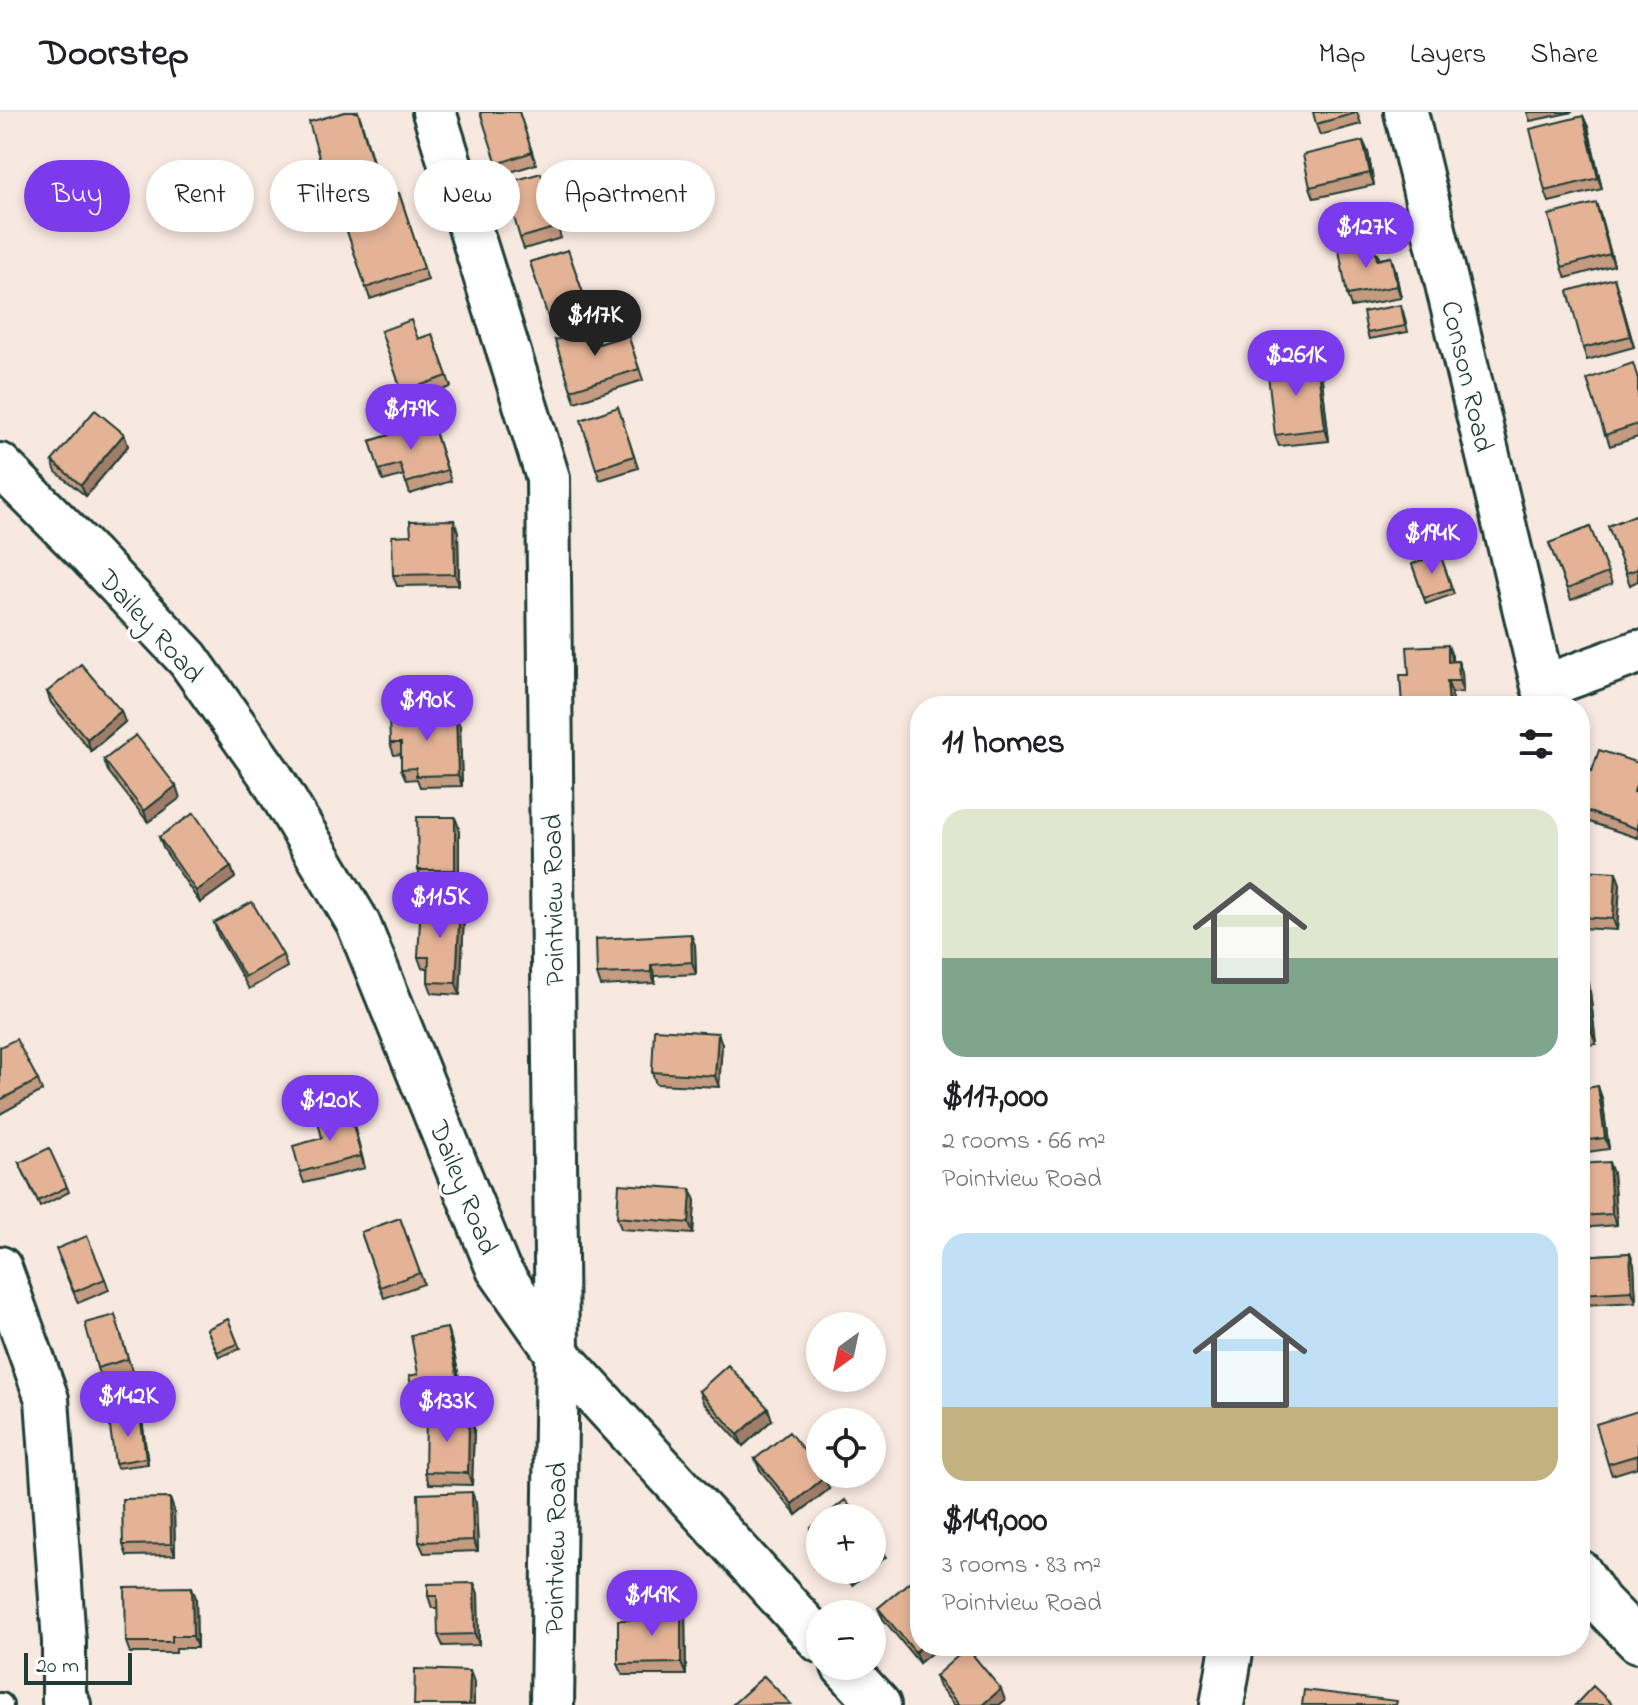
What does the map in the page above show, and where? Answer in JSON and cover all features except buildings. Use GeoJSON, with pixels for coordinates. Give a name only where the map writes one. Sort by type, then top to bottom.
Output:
{"type":"FeatureCollection","features":[{"type":"Feature","properties":{"kind":"street","name":"Pointview Road"},"geometry":{"type":"LineString","coordinates":[[434,112],[548,478],[557,1353],[552,1705]]}},
{"type":"Feature","properties":{"kind":"street","name":"Conson Road"},"geometry":{"type":"LineString","coordinates":[[1406,112],[1540,696]]}},
{"type":"Feature","properties":{"kind":"street","name":"Dailey Road"},"geometry":{"type":"LineString","coordinates":[[0,465],[188,659],[270,775],[358,923],[498,1269],[557,1353],[806,1626]]}},
{"type":"Feature","properties":{"kind":"street"},"geometry":{"type":"LineString","coordinates":[[1542,696],[1638,652]]}},
{"type":"Feature","properties":{"kind":"street"},"geometry":{"type":"LineString","coordinates":[[0,1268],[47,1399],[64,1642],[64,1701],[69,1705]]}},
{"type":"Feature","properties":{"kind":"street"},"geometry":{"type":"LineString","coordinates":[[1590,1587],[1600,1602],[1638,1641]]}},
{"type":"Feature","properties":{"kind":"street"},"geometry":{"type":"LineString","coordinates":[[1222,1705],[1230,1656]]}},
{"type":"Feature","properties":{"kind":"street"},"geometry":{"type":"LineString","coordinates":[[856,1680],[879,1705]]}}]}
